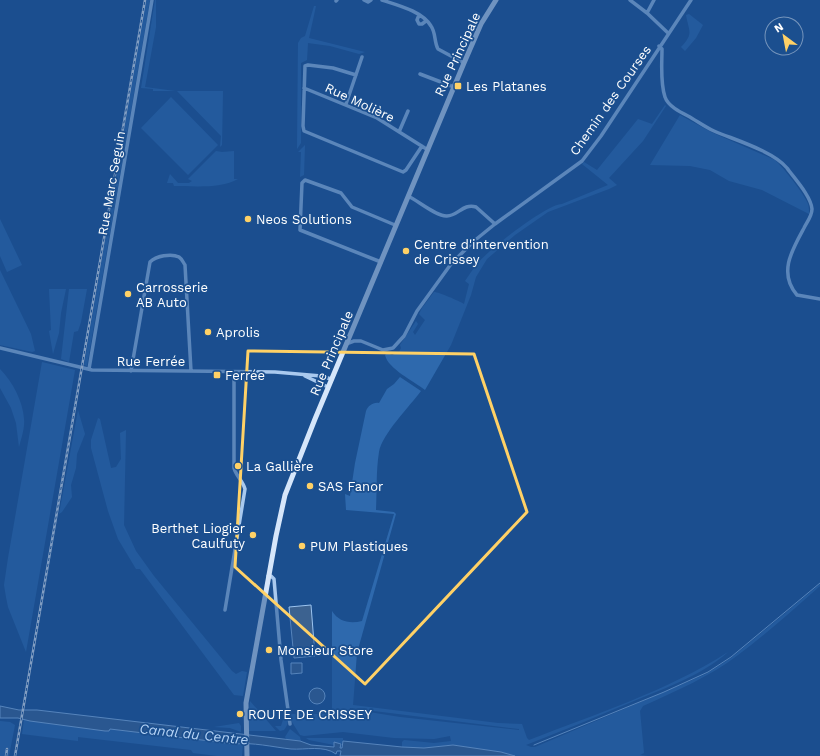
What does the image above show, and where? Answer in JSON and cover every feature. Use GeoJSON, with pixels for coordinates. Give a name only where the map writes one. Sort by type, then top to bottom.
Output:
{"type":"FeatureCollection","features":[{"type":"Feature","properties":{"kind":"street","name":"Rue Marc Seguin"},"geometry":{"type":"LineString","coordinates":[[89,369],[152,0]]}},
{"type":"Feature","properties":{"kind":"street"},"geometry":{"type":"LineString","coordinates":[[364,0],[368,2],[371,0]]}},
{"type":"Feature","properties":{"kind":"street"},"geometry":{"type":"LineString","coordinates":[[382,0],[399,5],[426,21],[432,28],[438,50],[464,63]]}},
{"type":"Feature","properties":{"kind":"street","name":"Rue Principale"},"geometry":{"type":"LineString","coordinates":[[247,756],[247,700],[268,576],[285,495],[331,379],[464,63],[481,24],[496,0]]}},
{"type":"Feature","properties":{"kind":"street"},"geometry":{"type":"LineString","coordinates":[[630,0],[647,13],[668,33]]}},
{"type":"Feature","properties":{"kind":"street"},"geometry":{"type":"LineString","coordinates":[[647,13],[654,0]]}},
{"type":"Feature","properties":{"kind":"street","name":"Chemin des Courses"},"geometry":{"type":"LineString","coordinates":[[346,344],[361,341],[381,349],[390,349],[397,344],[404,336],[417,311],[451,264],[474,241],[582,161],[601,136],[659,46],[691,0]]}},
{"type":"Feature","properties":{"kind":"street"},"geometry":{"type":"LineString","coordinates":[[419,16],[417,20],[419,24],[426,21]]}},
{"type":"Feature","properties":{"kind":"street"},"geometry":{"type":"LineString","coordinates":[[659,46],[662,49],[662,78],[666,98],[670,104],[680,112],[713,130],[775,157],[786,167],[810,202],[812,210],[811,216],[792,253],[787,273],[789,283],[798,295],[820,299]]}},
{"type":"Feature","properties":{"kind":"street"},"geometry":{"type":"LineString","coordinates":[[346,104],[362,57]]}},
{"type":"Feature","properties":{"kind":"street"},"geometry":{"type":"LineString","coordinates":[[356,75],[333,68],[309,65],[305,66],[303,130],[306,133],[401,171],[406,170],[422,146]]}},
{"type":"Feature","properties":{"kind":"street"},"geometry":{"type":"LineString","coordinates":[[420,74],[454,87]]}},
{"type":"Feature","properties":{"kind":"street","name":"Rue Molière"},"geometry":{"type":"LineString","coordinates":[[304,88],[377,118],[428,150]]}},
{"type":"Feature","properties":{"kind":"street"},"geometry":{"type":"LineString","coordinates":[[400,132],[408,111]]}},
{"type":"Feature","properties":{"kind":"street"},"geometry":{"type":"LineString","coordinates":[[381,262],[336,243],[302,231],[300,228],[302,183],[305,180],[341,194],[352,207],[395,225]]}},
{"type":"Feature","properties":{"kind":"street"},"geometry":{"type":"LineString","coordinates":[[408,196],[435,212],[446,216],[452,215],[465,207],[476,207],[495,224]]}},
{"type":"Feature","properties":{"kind":"street"},"geometry":{"type":"LineString","coordinates":[[131,371],[150,262],[154,258],[169,256],[178,257],[185,265],[191,371]]}},
{"type":"Feature","properties":{"kind":"street","name":"Rue Ferrée"},"geometry":{"type":"LineString","coordinates":[[0,348],[89,369],[285,373],[304,376],[321,376],[331,379]]}},
{"type":"Feature","properties":{"kind":"street"},"geometry":{"type":"LineString","coordinates":[[225,610],[245,489],[244,485],[236,476],[234,468],[234,372]]}},
{"type":"Feature","properties":{"kind":"street","name":"Rue Ferrée"},"geometry":{"type":"LineString","coordinates":[[304,376],[328,387]]}},
{"type":"Feature","properties":{"kind":"street"},"geometry":{"type":"LineString","coordinates":[[268,576],[271,576],[274,579],[281,660],[290,724]]}},
{"type":"Feature","properties":{"kind":"highlighted area"},"geometry":{"type":"Polygon","coordinates":[[[248,351],[474,354],[527,512],[365,684],[235,567],[248,351]]]}},
{"type":"Feature","properties":{"kind":"shaded area"},"geometry":{"type":"Polygon","coordinates":[[[146,0],[150,0],[87,366],[84,365],[146,0]]]}},
{"type":"Feature","properties":{"kind":"shaded area"},"geometry":{"type":"Polygon","coordinates":[[[155,0],[156,27],[145,87],[175,91],[153,91],[153,89],[141,88],[155,0]]]}},
{"type":"Feature","properties":{"kind":"shaded area"},"geometry":{"type":"Polygon","coordinates":[[[314,6],[316,6],[309,38],[365,52],[359,54],[330,46],[308,43],[307,60],[301,63],[301,143],[297,149],[298,43],[301,38],[305,36],[314,6]]]}},
{"type":"Feature","properties":{"kind":"shaded area"},"geometry":{"type":"Polygon","coordinates":[[[689,14],[703,25],[696,38],[685,51],[681,47],[688,38],[690,32],[686,15],[689,14]]]}},
{"type":"Feature","properties":{"kind":"shaded area"},"geometry":{"type":"Polygon","coordinates":[[[177,91],[223,91],[222,145],[220,147],[221,136],[177,91]]]}},
{"type":"Feature","properties":{"kind":"shaded area"},"geometry":{"type":"Polygon","coordinates":[[[171,97],[218,145],[188,175],[141,128],[171,97]]]}},
{"type":"Feature","properties":{"kind":"shaded area"},"geometry":{"type":"Polygon","coordinates":[[[665,105],[666,106],[643,141],[609,178],[617,185],[548,212],[515,235],[487,259],[476,277],[471,295],[451,345],[425,390],[391,365],[385,355],[387,353],[392,355],[399,352],[401,348],[400,345],[416,321],[418,324],[413,332],[415,335],[425,320],[419,314],[434,292],[464,304],[469,284],[465,281],[476,265],[493,248],[544,211],[608,185],[582,164],[584,162],[597,170],[638,119],[652,124],[665,105]]]}},
{"type":"Feature","properties":{"kind":"shaded area"},"geometry":{"type":"Polygon","coordinates":[[[680,115],[711,132],[775,160],[803,194],[808,204],[809,214],[762,190],[729,181],[710,170],[690,166],[650,165],[680,115]]]}},
{"type":"Feature","properties":{"kind":"shaded area"},"geometry":{"type":"Polygon","coordinates":[[[305,145],[304,175],[300,177],[301,152],[298,152],[305,145]]]}},
{"type":"Feature","properties":{"kind":"shaded area"},"geometry":{"type":"Polygon","coordinates":[[[216,151],[234,151],[234,179],[238,179],[215,186],[174,186],[173,183],[167,183],[170,174],[178,183],[189,183],[192,181],[188,179],[216,151]]]}},
{"type":"Feature","properties":{"kind":"shaded area"},"geometry":{"type":"Polygon","coordinates":[[[0,219],[22,265],[7,272],[0,256],[0,219]]]}},
{"type":"Feature","properties":{"kind":"shaded area"},"geometry":{"type":"Polygon","coordinates":[[[0,270],[31,334],[35,351],[32,352],[0,345],[0,270]]]}},
{"type":"Feature","properties":{"kind":"shaded area"},"geometry":{"type":"Polygon","coordinates":[[[49,289],[66,289],[59,333],[53,354],[49,331],[51,330],[49,289]]]}},
{"type":"Feature","properties":{"kind":"shaded area"},"geometry":{"type":"Polygon","coordinates":[[[69,289],[87,289],[81,322],[78,331],[74,332],[69,362],[61,359],[69,289]]]}},
{"type":"Feature","properties":{"kind":"shaded area"},"geometry":{"type":"Polygon","coordinates":[[[42,362],[75,370],[26,652],[8,607],[4,585],[42,362]]]}},
{"type":"Feature","properties":{"kind":"shaded area"},"geometry":{"type":"Polygon","coordinates":[[[0,369],[13,386],[22,406],[24,422],[19,447],[16,423],[11,408],[0,388],[0,369]]]}},
{"type":"Feature","properties":{"kind":"shaded area"},"geometry":{"type":"Polygon","coordinates":[[[400,377],[421,391],[385,437],[379,452],[376,510],[394,512],[396,514],[357,653],[353,705],[498,723],[522,724],[529,740],[631,701],[681,679],[728,652],[707,668],[683,680],[526,745],[535,747],[706,674],[731,658],[820,584],[820,586],[769,630],[727,663],[692,683],[643,706],[640,711],[644,753],[640,755],[648,756],[515,756],[501,752],[453,745],[424,748],[402,747],[402,742],[404,740],[434,743],[451,741],[450,736],[434,739],[394,738],[343,732],[304,736],[300,735],[292,722],[291,714],[332,714],[332,611],[341,620],[349,622],[362,621],[394,514],[346,510],[345,494],[350,496],[366,411],[371,405],[379,403],[387,389],[400,377]],[[350,708],[400,717],[519,729],[350,708]]]}},
{"type":"Feature","properties":{"kind":"shaded area"},"geometry":{"type":"Polygon","coordinates":[[[78,410],[85,434],[77,454],[76,468],[71,485],[72,497],[59,514],[78,410]]]}},
{"type":"Feature","properties":{"kind":"shaded area"},"geometry":{"type":"Polygon","coordinates":[[[98,418],[100,419],[111,468],[116,467],[121,459],[120,433],[126,430],[124,525],[136,551],[154,576],[232,671],[236,674],[242,671],[247,672],[243,696],[234,695],[140,569],[136,569],[118,539],[108,511],[91,448],[91,440],[98,418]]]}},
{"type":"Feature","properties":{"kind":"shaded area"},"geometry":{"type":"Polygon","coordinates":[[[250,701],[276,731],[248,731],[250,701]]]}},
{"type":"Feature","properties":{"kind":"shaded area"},"geometry":{"type":"Polygon","coordinates":[[[288,715],[286,727],[284,730],[280,731],[275,726],[281,726],[284,717],[288,715]]]}},
{"type":"Feature","properties":{"kind":"shaded area"},"geometry":{"type":"Polygon","coordinates":[[[24,719],[105,731],[109,731],[110,729],[235,744],[243,743],[242,756],[217,756],[193,753],[191,750],[78,737],[78,741],[22,734],[24,719]]]}},
{"type":"Feature","properties":{"kind":"shaded area"},"geometry":{"type":"Polygon","coordinates":[[[0,721],[10,722],[15,725],[9,756],[0,756],[0,721]]]}},
{"type":"Feature","properties":{"kind":"shaded area"},"geometry":{"type":"Polygon","coordinates":[[[239,723],[241,726],[241,732],[230,728],[214,727],[239,723]]]}},
{"type":"Feature","properties":{"kind":"shaded area"},"geometry":{"type":"Polygon","coordinates":[[[290,729],[300,737],[301,741],[287,740],[285,737],[290,729]]]}},
{"type":"Feature","properties":{"kind":"shaded area"},"geometry":{"type":"Polygon","coordinates":[[[306,738],[343,738],[343,741],[342,744],[340,743],[334,745],[309,740],[306,738]]]}},
{"type":"Feature","properties":{"kind":"water"},"geometry":{"type":"Polygon","coordinates":[[[311,605],[315,656],[294,658],[289,607],[311,605]]]}},
{"type":"Feature","properties":{"kind":"water"},"geometry":{"type":"Polygon","coordinates":[[[291,663],[302,663],[302,673],[291,674],[291,663]]]}},
{"type":"Feature","properties":{"kind":"water"},"geometry":{"type":"Polygon","coordinates":[[[314,688],[320,688],[325,693],[323,702],[320,704],[314,704],[309,699],[309,693],[314,688]]]}},
{"type":"Feature","properties":{"kind":"water","name":"Canal du Centre"},"geometry":{"type":"Polygon","coordinates":[[[0,706],[19,710],[37,710],[300,741],[311,745],[334,747],[334,742],[341,744],[340,748],[342,748],[343,741],[424,748],[453,745],[501,752],[515,756],[340,756],[341,751],[337,751],[336,754],[331,751],[320,749],[291,749],[255,744],[235,744],[110,729],[109,731],[105,731],[18,718],[0,718],[0,706]]]}},
{"type":"Feature","properties":{"kind":"waterway"},"geometry":{"type":"LineString","coordinates":[[534,745],[664,692],[708,672],[731,657],[820,583]]}},
{"type":"Feature","properties":{"kind":"railway"},"geometry":{"type":"LineString","coordinates":[[15,756],[145,0]]}},
{"type":"Feature","properties":{"kind":"railway"},"geometry":{"type":"LineString","coordinates":[[6,756],[7,749]]}},
{"type":"Feature","properties":{"kind":"place","name":"Les Platanes"},"geometry":{"type":"Point","coordinates":[458,86]}},
{"type":"Feature","properties":{"kind":"place","name":"Neos Solutions"},"geometry":{"type":"Point","coordinates":[248,219]}},
{"type":"Feature","properties":{"kind":"place","name":"Centre d'intervention de Crissey"},"geometry":{"type":"Point","coordinates":[406,251]}},
{"type":"Feature","properties":{"kind":"place","name":"Carrosserie AB Auto"},"geometry":{"type":"Point","coordinates":[128,294]}},
{"type":"Feature","properties":{"kind":"place","name":"Aprolis"},"geometry":{"type":"Point","coordinates":[208,332]}},
{"type":"Feature","properties":{"kind":"place","name":"Ferrée"},"geometry":{"type":"Point","coordinates":[217,375]}},
{"type":"Feature","properties":{"kind":"place","name":"La Gallière"},"geometry":{"type":"Point","coordinates":[238,466]}},
{"type":"Feature","properties":{"kind":"place","name":"SAS Fanor"},"geometry":{"type":"Point","coordinates":[310,486]}},
{"type":"Feature","properties":{"kind":"place","name":"Berthet Liogier Caulfuty"},"geometry":{"type":"Point","coordinates":[253,535]}},
{"type":"Feature","properties":{"kind":"place","name":"PUM Plastiques"},"geometry":{"type":"Point","coordinates":[302,546]}},
{"type":"Feature","properties":{"kind":"place","name":"Monsieur Store"},"geometry":{"type":"Point","coordinates":[269,650]}},
{"type":"Feature","properties":{"kind":"place","name":"ROUTE DE CRISSEY"},"geometry":{"type":"Point","coordinates":[240,714]}}]}
